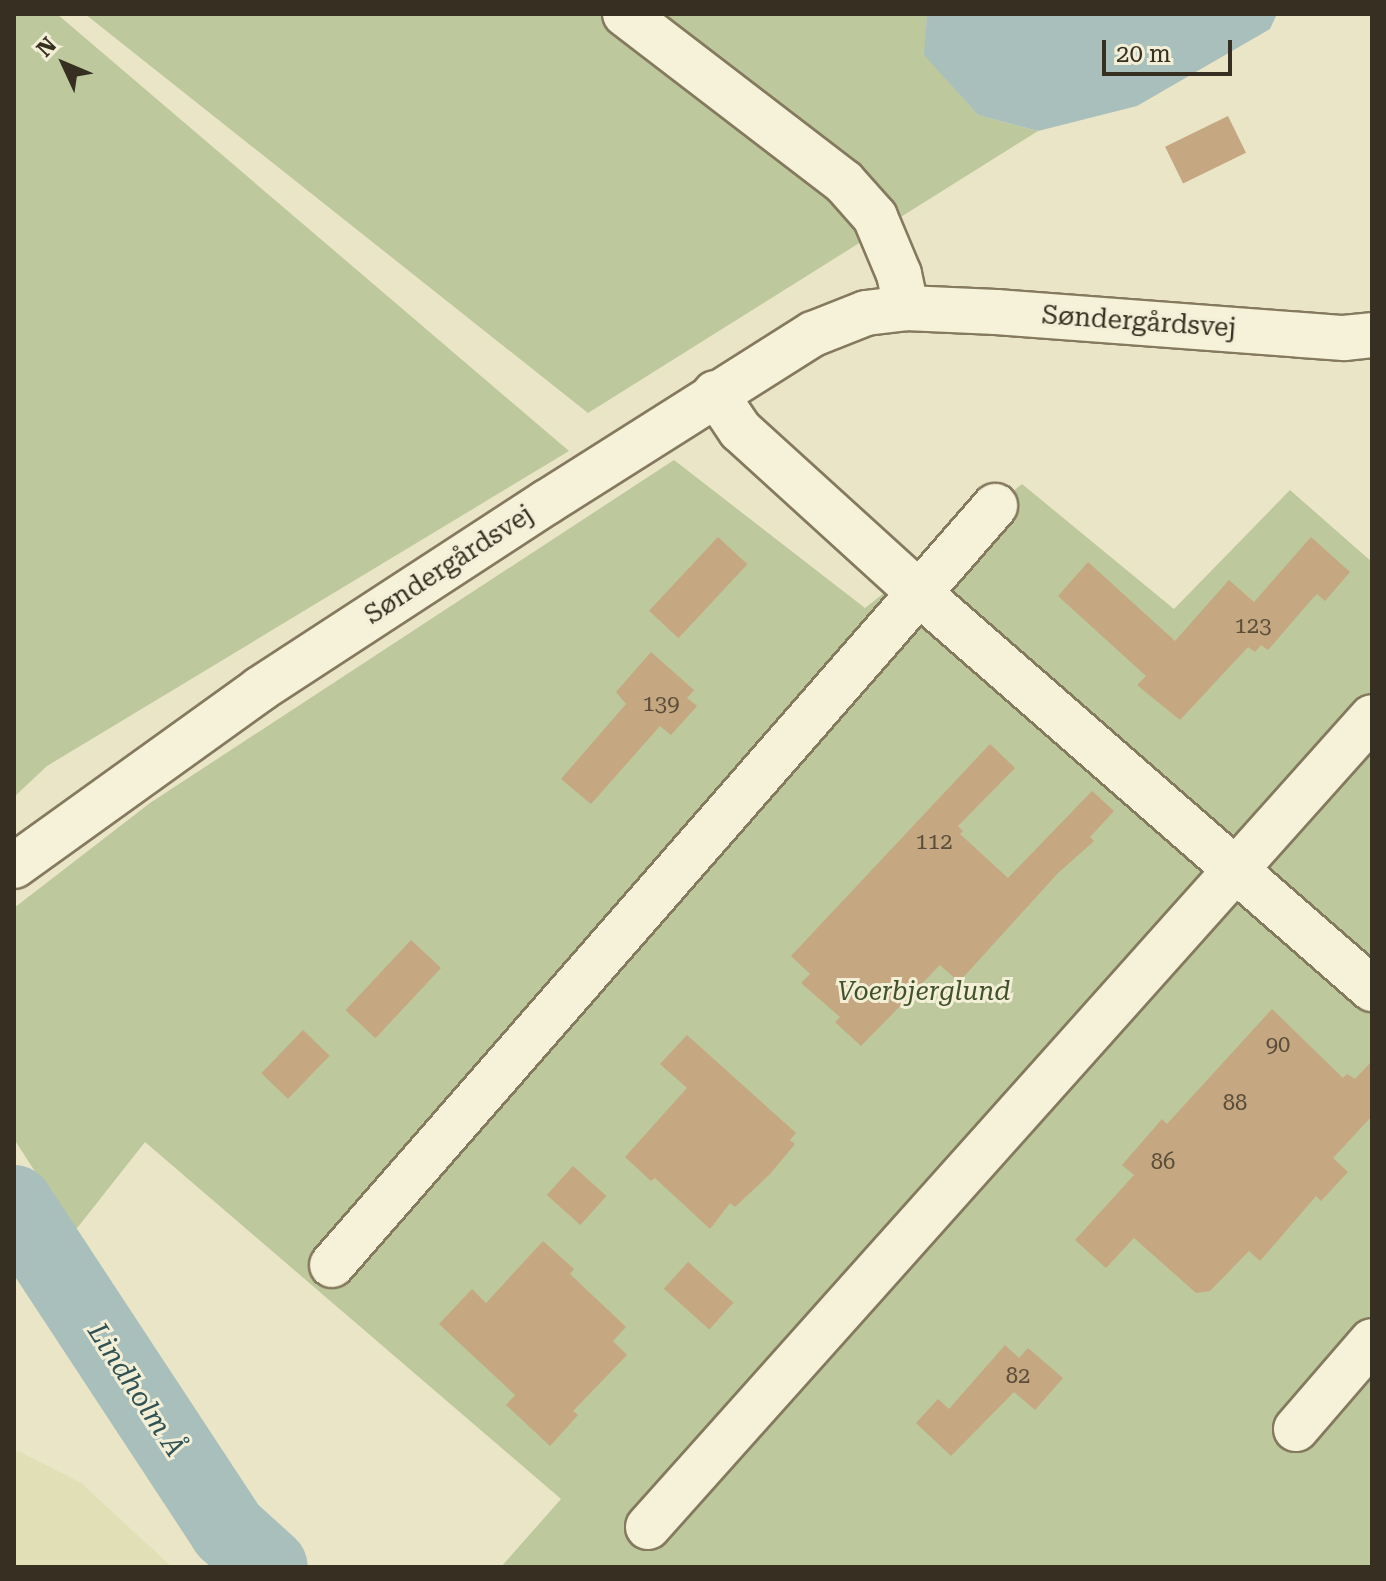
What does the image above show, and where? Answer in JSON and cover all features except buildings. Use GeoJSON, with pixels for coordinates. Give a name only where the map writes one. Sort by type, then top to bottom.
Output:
{"type":"FeatureCollection","features":[{"type":"Feature","properties":{"kind":"street"},"geometry":{"type":"LineString","coordinates":[[625,14],[844,182],[875,217],[899,274],[906,308]]}},
{"type":"Feature","properties":{"kind":"street","name":"Søndergårdsvej"},"geometry":{"type":"LineString","coordinates":[[14,866],[260,689],[715,393],[813,334],[866,313],[906,308],[1344,338],[1372,335]]}},
{"type":"Feature","properties":{"kind":"street"},"geometry":{"type":"LineString","coordinates":[[715,393],[740,430],[919,593],[1372,989]]}},
{"type":"Feature","properties":{"kind":"street"},"geometry":{"type":"LineString","coordinates":[[332,1265],[995,506]]}},
{"type":"Feature","properties":{"kind":"street"},"geometry":{"type":"LineString","coordinates":[[648,1527],[1372,717]]}},
{"type":"Feature","properties":{"kind":"street"},"geometry":{"type":"LineString","coordinates":[[1296,1429],[1372,1341]]}},
{"type":"Feature","properties":{"kind":"green space"},"geometry":{"type":"Polygon","coordinates":[[[14,14],[57,14],[569,451],[47,766],[14,797],[14,14]]]}},
{"type":"Feature","properties":{"kind":"green space"},"geometry":{"type":"Polygon","coordinates":[[[85,14],[927,14],[925,55],[978,115],[1038,131],[588,413],[85,14]]]}},
{"type":"Feature","properties":{"kind":"green space","name":"Voerbjerglund"},"geometry":{"type":"Polygon","coordinates":[[[674,460],[865,608],[1022,484],[1174,609],[1290,490],[1372,562],[1372,1567],[501,1567],[561,1499],[145,1142],[74,1232],[14,1139],[14,908],[150,803],[674,460]]]}},
{"type":"Feature","properties":{"kind":"green space"},"geometry":{"type":"Polygon","coordinates":[[[18,1451],[81,1483],[172,1567],[14,1567],[14,1454],[18,1451]]]}},
{"type":"Feature","properties":{"kind":"water"},"geometry":{"type":"Polygon","coordinates":[[[927,14],[1277,14],[1270,29],[1137,106],[1038,131],[978,115],[924,55],[927,14]]]}},
{"type":"Feature","properties":{"kind":"waterway","name":"Lindholm Å"},"geometry":{"type":"LineString","coordinates":[[14,1204],[228,1530],[269,1567]]}}]}
